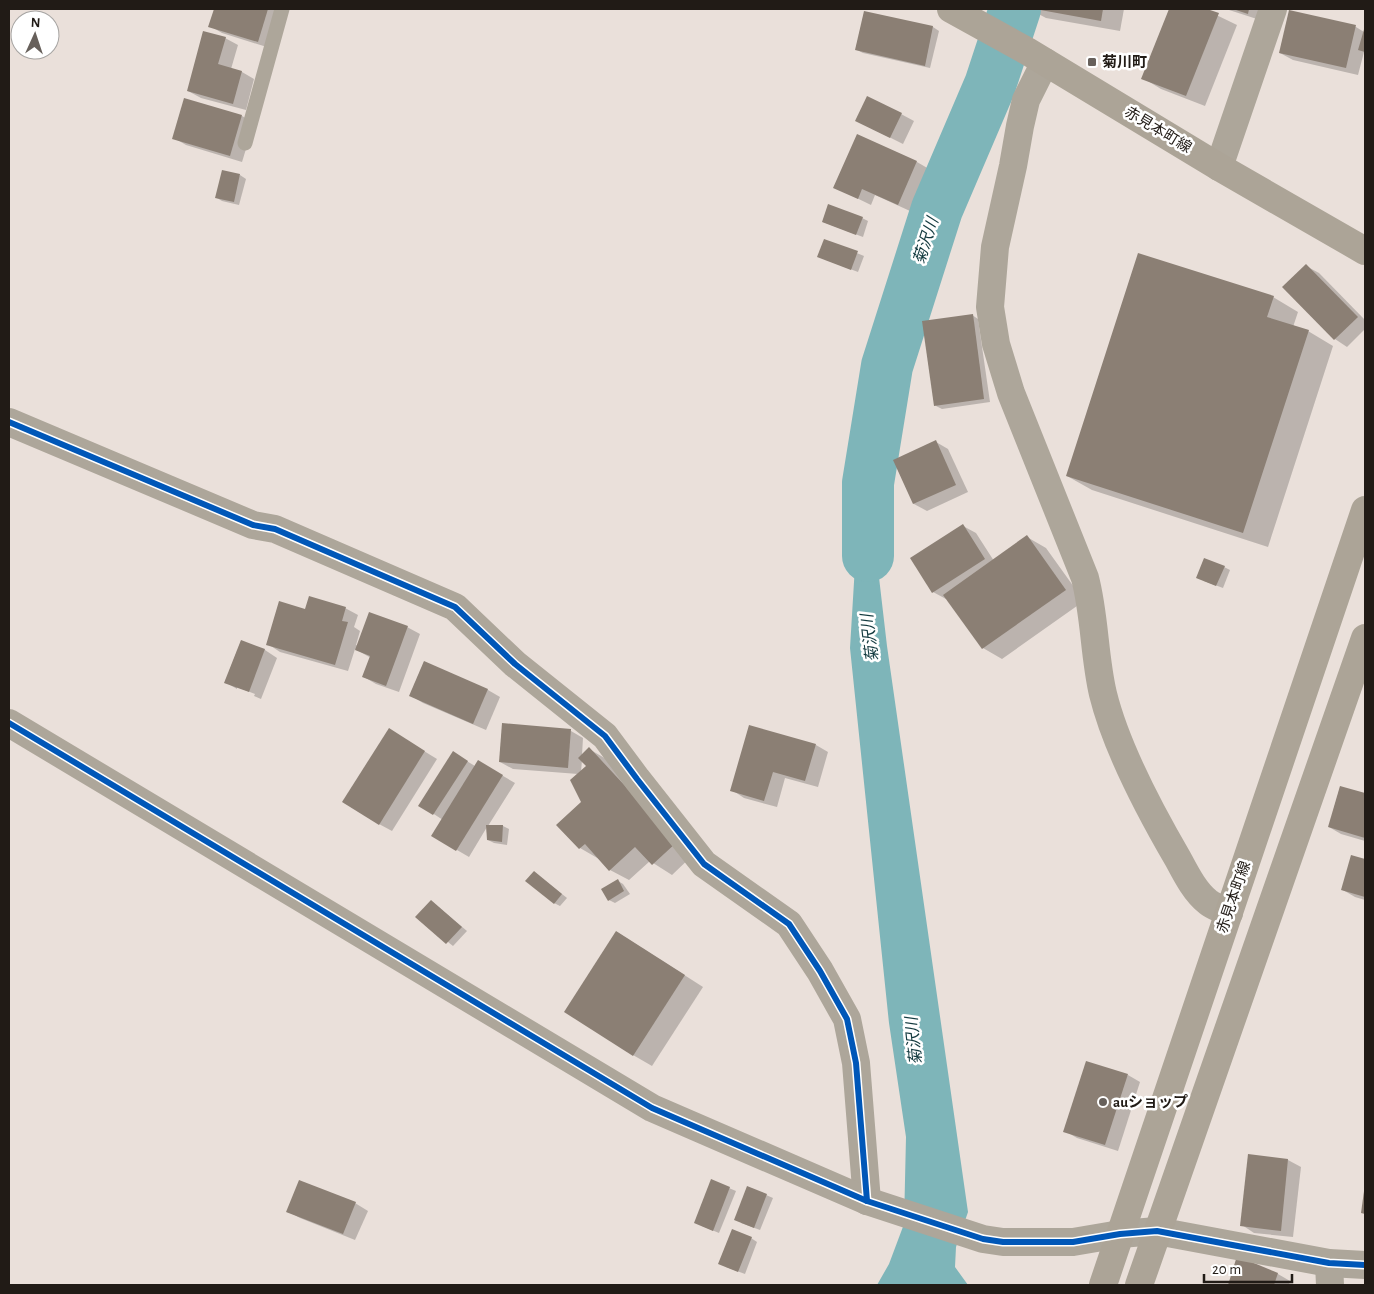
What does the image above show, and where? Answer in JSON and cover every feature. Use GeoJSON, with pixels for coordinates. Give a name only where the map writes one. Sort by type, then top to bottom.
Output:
{"type":"FeatureCollection","features":[{"type":"Feature","properties":{"kind":"main road","name":"赤見本町線"},"geometry":{"type":"LineString","coordinates":[[951,9],[1036,56],[1219,167],[1365,251]]}},
{"type":"Feature","properties":{"kind":"main road","name":"赤見本町線"},"geometry":{"type":"LineString","coordinates":[[1103,1285],[1365,510]]}},
{"type":"Feature","properties":{"kind":"main road"},"geometry":{"type":"LineString","coordinates":[[1139,1285],[1365,638]]}},
{"type":"Feature","properties":{"kind":"street"},"geometry":{"type":"LineString","coordinates":[[1219,167],[1273,9]]}},
{"type":"Feature","properties":{"kind":"street"},"geometry":{"type":"LineString","coordinates":[[1036,56],[1020,126],[1014,166],[995,247],[990,307],[996,344],[1011,393],[1085,578],[1090,599],[1096,660],[1103,693],[1113,725],[1162,832],[1193,885],[1208,902],[1228,913]]}},
{"type":"Feature","properties":{"kind":"street"},"geometry":{"type":"LineString","coordinates":[[9,422],[253,525],[274,529],[455,608],[515,664],[605,736],[704,864],[789,924],[820,971],[847,1019],[854,1054],[867,1201]]}},
{"type":"Feature","properties":{"kind":"street"},"geometry":{"type":"LineString","coordinates":[[9,723],[652,1108],[867,1201],[982,1240],[1003,1242],[1072,1242],[1120,1234],[1157,1231],[1329,1274],[1365,1265]]}},
{"type":"Feature","properties":{"kind":"lane"},"geometry":{"type":"LineString","coordinates":[[245,143],[282,9]]}},
{"type":"Feature","properties":{"kind":"water"},"geometry":{"type":"Polygon","coordinates":[[[868,483],[887,646],[968,1212],[956,1247],[955,1267],[968,1285],[877,1285],[889,1264],[904,1224],[906,1137],[889,1023],[850,648],[856,549],[868,483]]]}},
{"type":"Feature","properties":{"kind":"building"},"geometry":{"type":"Polygon","coordinates":[[[214,9],[268,9],[258,42],[208,27],[214,9]]]}},
{"type":"Feature","properties":{"kind":"building"},"geometry":{"type":"Polygon","coordinates":[[[1035,9],[1103,9],[1101,21],[1035,9]]]}},
{"type":"Feature","properties":{"kind":"building"},"geometry":{"type":"Polygon","coordinates":[[[1169,9],[1207,9],[1219,13],[1186,96],[1141,79],[1169,9]]]}},
{"type":"Feature","properties":{"kind":"building"},"geometry":{"type":"Polygon","coordinates":[[[1233,9],[1249,9],[1248,14],[1233,9]]]}},
{"type":"Feature","properties":{"kind":"building"},"geometry":{"type":"Polygon","coordinates":[[[1289,10],[1356,25],[1346,68],[1279,53],[1289,10]]]}},
{"type":"Feature","properties":{"kind":"building"},"geometry":{"type":"Polygon","coordinates":[[[864,11],[933,26],[925,66],[855,50],[864,11]]]}},
{"type":"Feature","properties":{"kind":"building"},"geometry":{"type":"Polygon","coordinates":[[[1365,26],[1365,52],[1358,50],[1365,26]]]}},
{"type":"Feature","properties":{"kind":"building"},"geometry":{"type":"Polygon","coordinates":[[[203,31],[226,37],[218,64],[242,71],[233,104],[187,91],[203,31]]]}},
{"type":"Feature","properties":{"kind":"building"},"geometry":{"type":"Polygon","coordinates":[[[867,96],[902,113],[890,138],[855,121],[867,96]]]}},
{"type":"Feature","properties":{"kind":"building"},"geometry":{"type":"Polygon","coordinates":[[[184,98],[242,115],[230,156],[172,139],[184,98]]]}},
{"type":"Feature","properties":{"kind":"building"},"geometry":{"type":"Polygon","coordinates":[[[857,134],[917,161],[898,205],[862,189],[858,199],[833,188],[857,134]]]}},
{"type":"Feature","properties":{"kind":"building"},"geometry":{"type":"Polygon","coordinates":[[[222,170],[240,174],[234,202],[215,198],[222,170]]]}},
{"type":"Feature","properties":{"kind":"building"},"geometry":{"type":"Polygon","coordinates":[[[828,204],[863,217],[856,235],[822,222],[828,204]]]}},
{"type":"Feature","properties":{"kind":"building"},"geometry":{"type":"Polygon","coordinates":[[[824,239],[858,251],[851,270],[817,257],[824,239]]]}},
{"type":"Feature","properties":{"kind":"building"},"geometry":{"type":"Polygon","coordinates":[[[1138,253],[1274,296],[1267,317],[1309,330],[1243,533],[1066,476],[1138,253]]]}},
{"type":"Feature","properties":{"kind":"building"},"geometry":{"type":"Polygon","coordinates":[[[1306,264],[1358,317],[1334,340],[1282,287],[1306,264]]]}},
{"type":"Feature","properties":{"kind":"building"},"geometry":{"type":"Polygon","coordinates":[[[973,314],[984,399],[934,406],[922,321],[973,314]]]}},
{"type":"Feature","properties":{"kind":"building"},"geometry":{"type":"Polygon","coordinates":[[[936,440],[956,485],[913,504],[893,460],[936,440]]]}},
{"type":"Feature","properties":{"kind":"building"},"geometry":{"type":"Polygon","coordinates":[[[963,524],[985,559],[932,593],[910,558],[963,524]]]}},
{"type":"Feature","properties":{"kind":"building"},"geometry":{"type":"Polygon","coordinates":[[[1027,535],[1066,590],[982,649],[943,595],[1027,535]]]}},
{"type":"Feature","properties":{"kind":"building"},"geometry":{"type":"Polygon","coordinates":[[[1204,558],[1225,566],[1216,586],[1196,578],[1204,558]]]}},
{"type":"Feature","properties":{"kind":"building"},"geometry":{"type":"Polygon","coordinates":[[[309,596],[346,607],[342,621],[348,622],[335,665],[266,645],[279,601],[305,609],[309,596]]]}},
{"type":"Feature","properties":{"kind":"building"},"geometry":{"type":"Polygon","coordinates":[[[369,612],[408,626],[386,686],[362,677],[370,656],[355,650],[369,612]]]}},
{"type":"Feature","properties":{"kind":"building"},"geometry":{"type":"Polygon","coordinates":[[[241,640],[265,649],[249,692],[224,683],[241,640]]]}},
{"type":"Feature","properties":{"kind":"building"},"geometry":{"type":"Polygon","coordinates":[[[424,661],[488,689],[473,724],[409,696],[424,661]]]}},
{"type":"Feature","properties":{"kind":"building"},"geometry":{"type":"Polygon","coordinates":[[[502,723],[571,729],[568,768],[499,762],[502,723]]]}},
{"type":"Feature","properties":{"kind":"building"},"geometry":{"type":"Polygon","coordinates":[[[749,725],[816,744],[805,781],[773,772],[764,801],[730,791],[749,725]]]}},
{"type":"Feature","properties":{"kind":"building"},"geometry":{"type":"Polygon","coordinates":[[[389,728],[425,751],[379,825],[342,802],[389,728]]]}},
{"type":"Feature","properties":{"kind":"building"},"geometry":{"type":"Polygon","coordinates":[[[589,747],[677,842],[652,865],[635,847],[609,871],[585,844],[579,849],[556,825],[581,802],[570,780],[586,766],[578,758],[589,747]]]}},
{"type":"Feature","properties":{"kind":"building"},"geometry":{"type":"Polygon","coordinates":[[[453,751],[468,761],[433,815],[418,806],[453,751]]]}},
{"type":"Feature","properties":{"kind":"building"},"geometry":{"type":"Polygon","coordinates":[[[478,760],[503,775],[456,851],[431,836],[478,760]]]}},
{"type":"Feature","properties":{"kind":"building"},"geometry":{"type":"Polygon","coordinates":[[[1340,786],[1365,793],[1365,838],[1328,827],[1340,786]]]}},
{"type":"Feature","properties":{"kind":"building"},"geometry":{"type":"Polygon","coordinates":[[[486,825],[503,825],[502,842],[487,840],[486,825]]]}},
{"type":"Feature","properties":{"kind":"building"},"geometry":{"type":"Polygon","coordinates":[[[1351,855],[1365,859],[1365,897],[1341,890],[1351,855]]]}},
{"type":"Feature","properties":{"kind":"building"},"geometry":{"type":"Polygon","coordinates":[[[534,871],[562,894],[554,904],[525,881],[534,871]]]}},
{"type":"Feature","properties":{"kind":"building"},"geometry":{"type":"Polygon","coordinates":[[[618,879],[624,891],[608,901],[601,889],[618,879]]]}},
{"type":"Feature","properties":{"kind":"building"},"geometry":{"type":"Polygon","coordinates":[[[431,900],[462,927],[446,944],[415,917],[431,900]]]}},
{"type":"Feature","properties":{"kind":"building"},"geometry":{"type":"Polygon","coordinates":[[[616,931],[685,975],[633,1056],[564,1012],[616,931]]]}},
{"type":"Feature","properties":{"kind":"building"},"geometry":{"type":"Polygon","coordinates":[[[1086,1061],[1128,1074],[1105,1145],[1063,1132],[1086,1061]]]}},
{"type":"Feature","properties":{"kind":"building"},"geometry":{"type":"Polygon","coordinates":[[[1248,1154],[1288,1159],[1281,1231],[1240,1226],[1248,1154]]]}},
{"type":"Feature","properties":{"kind":"building"},"geometry":{"type":"Polygon","coordinates":[[[711,1179],[730,1187],[713,1231],[694,1223],[711,1179]]]}},
{"type":"Feature","properties":{"kind":"building"},"geometry":{"type":"Polygon","coordinates":[[[299,1180],[356,1202],[343,1234],[286,1212],[299,1180]]]}},
{"type":"Feature","properties":{"kind":"building"},"geometry":{"type":"Polygon","coordinates":[[[747,1186],[767,1194],[754,1228],[734,1220],[747,1186]]]}},
{"type":"Feature","properties":{"kind":"building"},"geometry":{"type":"Polygon","coordinates":[[[1365,1191],[1365,1214],[1361,1213],[1365,1191]]]}},
{"type":"Feature","properties":{"kind":"building"},"geometry":{"type":"Polygon","coordinates":[[[732,1229],[752,1237],[738,1272],[718,1264],[732,1229]]]}},
{"type":"Feature","properties":{"kind":"building"},"geometry":{"type":"Polygon","coordinates":[[[1237,1256],[1278,1273],[1274,1285],[1228,1285],[1237,1256]]]}},
{"type":"Feature","properties":{"kind":"waterway","name":"菊沢川"},"geometry":{"type":"LineString","coordinates":[[868,556],[868,483],[887,366],[937,209],[990,85],[1015,9]]}},
{"type":"Feature","properties":{"kind":"cycle path"},"geometry":{"type":"LineString","coordinates":[[9,422],[253,525],[275,529],[455,607],[515,664],[605,736],[704,864],[789,924],[820,971],[847,1019],[856,1063],[867,1201]]}},
{"type":"Feature","properties":{"kind":"cycle path"},"geometry":{"type":"LineString","coordinates":[[9,723],[652,1108],[867,1201],[983,1239],[1003,1242],[1073,1242],[1120,1234],[1157,1231],[1329,1263],[1365,1265]]}},
{"type":"Feature","properties":{"kind":"place","name":"菊川町"},"geometry":{"type":"Point","coordinates":[1092,62]}},
{"type":"Feature","properties":{"kind":"place","name":"auショップ"},"geometry":{"type":"Point","coordinates":[1103,1102]}}]}
